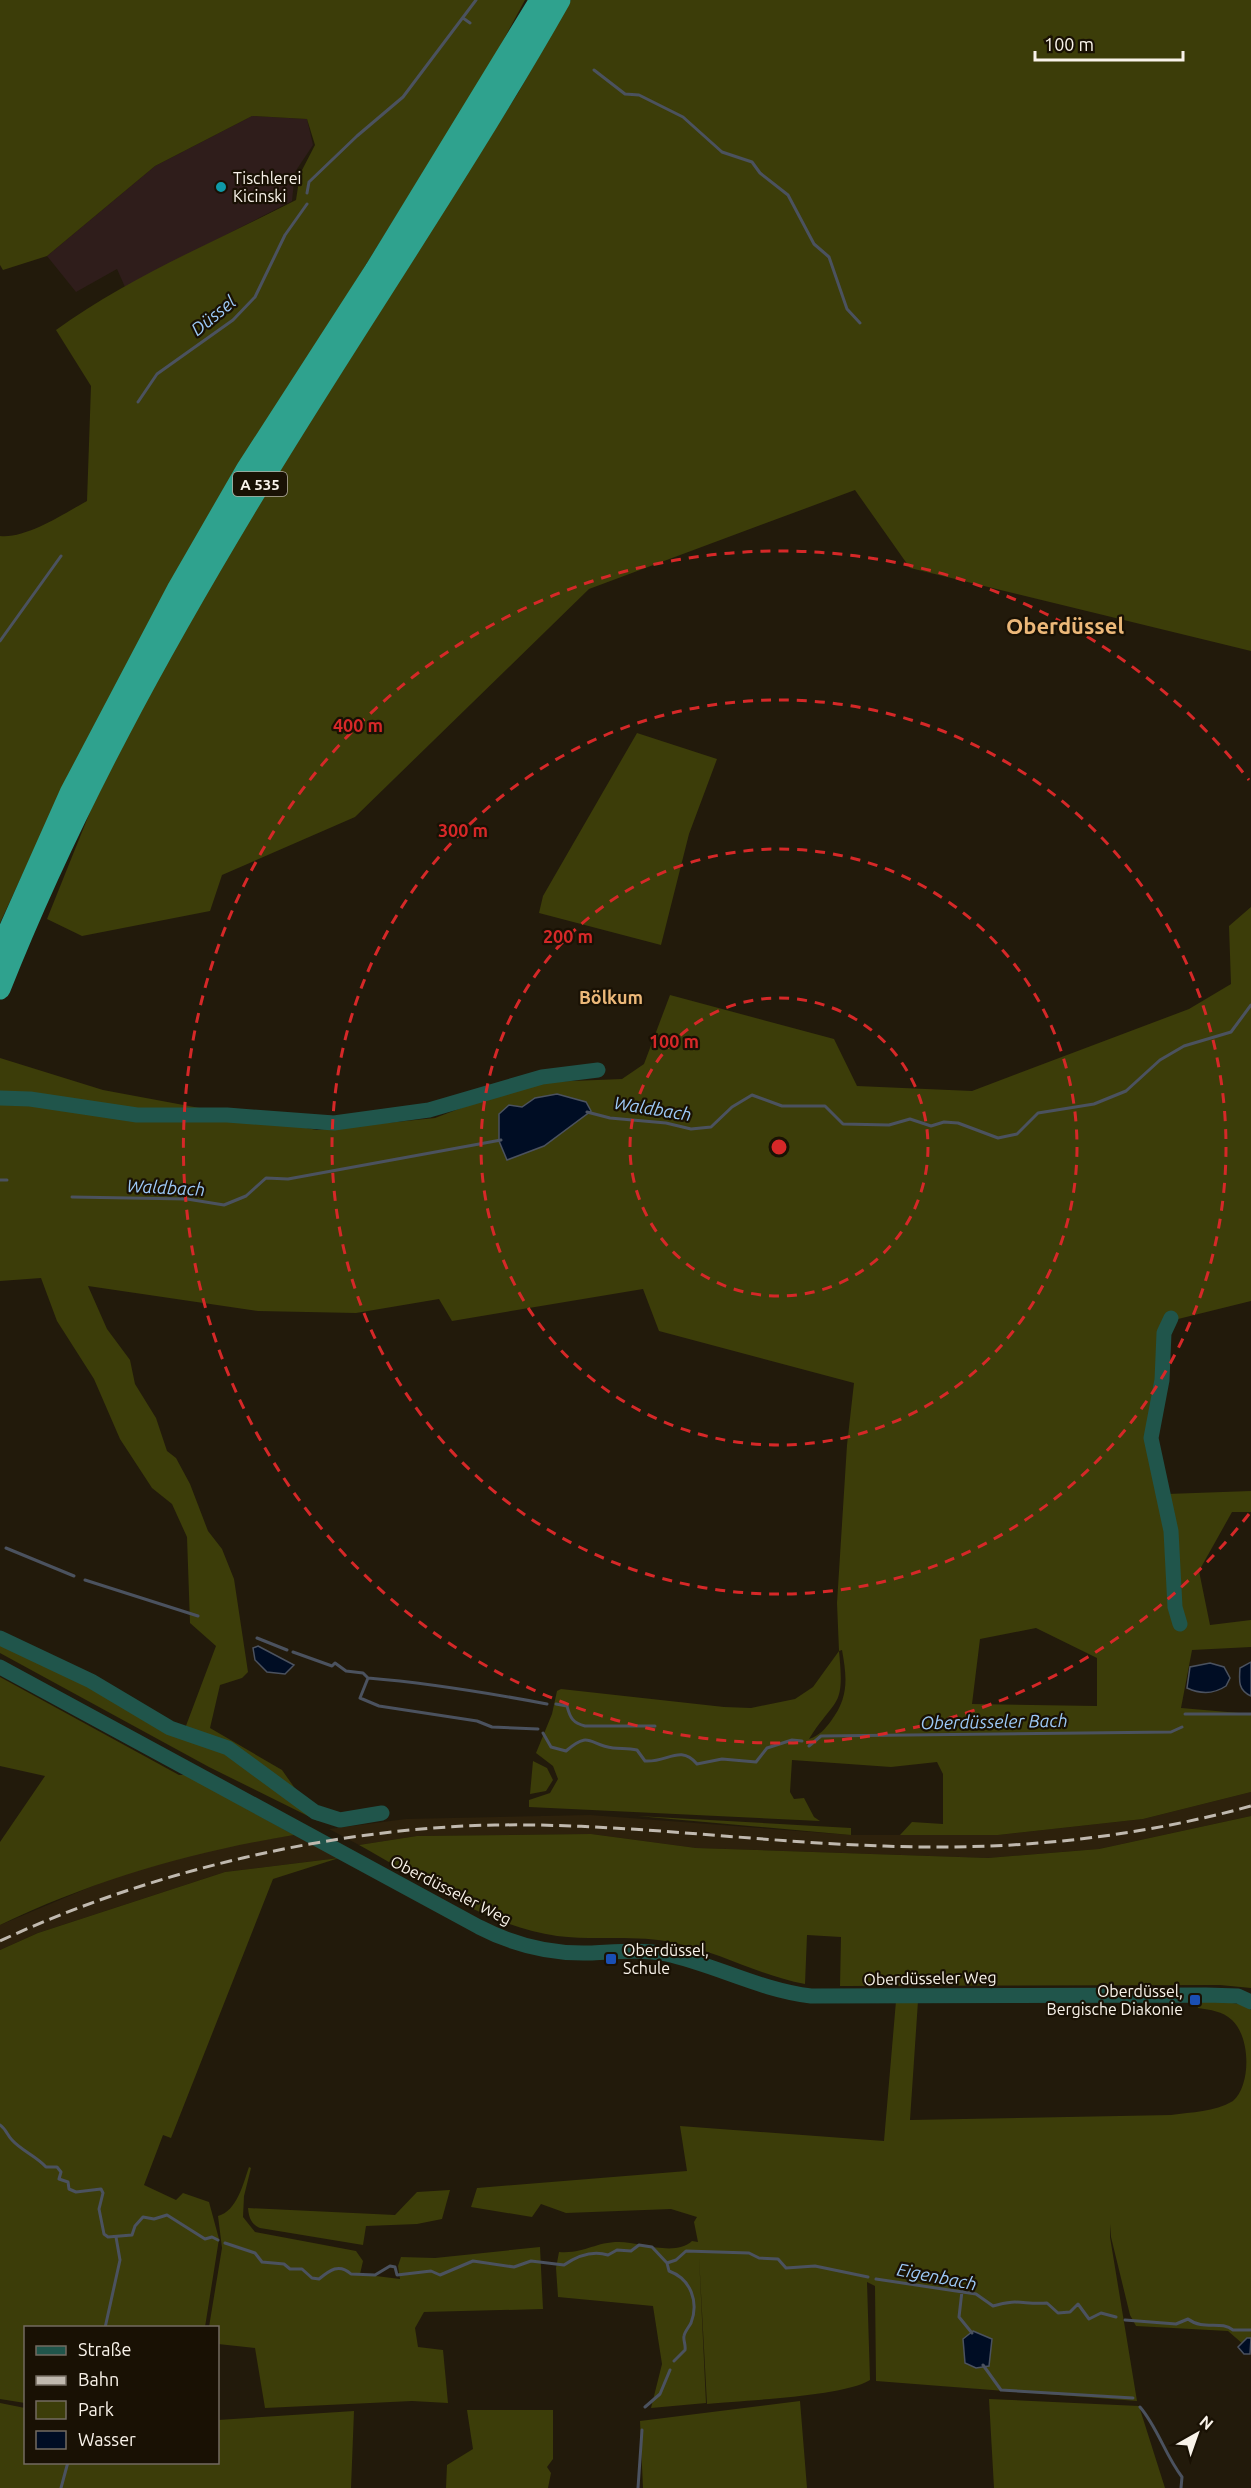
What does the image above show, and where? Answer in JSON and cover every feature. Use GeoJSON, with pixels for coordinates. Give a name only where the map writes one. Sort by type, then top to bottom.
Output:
{"type":"FeatureCollection","features":[{"type":"Feature","properties":{"kind":"highway","name":"A 535"},"geometry":{"type":"LineString","coordinates":[[0,950],[70,793],[183,578],[246,470],[375,270],[540,0]]}},
{"type":"Feature","properties":{"kind":"highway","name":"A 535"},"geometry":{"type":"LineString","coordinates":[[0,989],[86,797],[130,710],[187,609],[262,481],[513,81],[560,0]]}},
{"type":"Feature","properties":{"kind":"street"},"geometry":{"type":"LineString","coordinates":[[0,1098],[137,1115],[227,1115],[334,1123],[429,1110],[542,1077],[598,1070]]}},
{"type":"Feature","properties":{"kind":"street"},"geometry":{"type":"LineString","coordinates":[[1171,1318],[1164,1333],[1162,1380],[1151,1438],[1171,1531],[1175,1607],[1180,1624]]}},
{"type":"Feature","properties":{"kind":"street"},"geometry":{"type":"LineString","coordinates":[[0,1638],[104,1688],[170,1728],[228,1748],[315,1812],[340,1820],[382,1813]]}},
{"type":"Feature","properties":{"kind":"street","name":"Oberdüsseler Weg"},"geometry":{"type":"LineString","coordinates":[[0,1667],[479,1927],[513,1942],[562,1952],[638,1951],[665,1954],[760,1986],[794,1994],[835,1997],[1206,1995],[1238,1996],[1251,2002]]}},
{"type":"Feature","properties":{"kind":"shaded area"},"geometry":{"type":"Polygon","coordinates":[[[252,116],[307,119],[313,145],[295,172],[292,201],[125,287],[117,269],[76,292],[47,256],[155,166],[252,116]]]}},
{"type":"Feature","properties":{"kind":"shaded area"},"geometry":{"type":"Polygon","coordinates":[[[1251,1792],[1251,1816],[1099,1849],[988,1858],[696,1848],[591,1834],[417,1836],[359,1845],[329,1829],[406,1819],[590,1815],[851,1835],[998,1835],[1143,1819],[1251,1792]]]}},
{"type":"Feature","properties":{"kind":"shaded area"},"geometry":{"type":"Polygon","coordinates":[[[294,1835],[339,1858],[225,1872],[38,1933],[0,1950],[0,1925],[114,1877],[220,1847],[294,1835]]]}},
{"type":"Feature","properties":{"kind":"green space"},"geometry":{"type":"Polygon","coordinates":[[[0,0],[525,0],[491,63],[339,308],[61,791],[0,923],[0,536],[10,536],[33,529],[87,501],[91,386],[56,330],[143,276],[296,200],[300,174],[315,145],[307,119],[252,116],[155,166],[47,256],[3,270],[0,265],[0,0]]]}},
{"type":"Feature","properties":{"kind":"green space"},"geometry":{"type":"Polygon","coordinates":[[[571,0],[1251,0],[1251,651],[910,568],[855,490],[589,589],[355,817],[222,875],[210,911],[82,936],[47,919],[94,802],[138,715],[235,541],[518,93],[571,0]]]}},
{"type":"Feature","properties":{"kind":"green space"},"geometry":{"type":"Polygon","coordinates":[[[637,733],[717,759],[689,834],[661,945],[539,913],[543,896],[637,733]]]}},
{"type":"Feature","properties":{"kind":"green space"},"geometry":{"type":"Polygon","coordinates":[[[1251,907],[1251,1301],[1170,1321],[1155,1429],[1167,1494],[1251,1491],[1251,1512],[1232,1512],[1199,1571],[1210,1625],[1251,1620],[1251,1647],[1192,1650],[1181,1708],[1251,1714],[1251,1792],[1143,1819],[998,1835],[900,1835],[912,1822],[943,1824],[943,1774],[937,1762],[891,1767],[792,1760],[790,1792],[794,1799],[804,1798],[814,1817],[820,1821],[529,1807],[529,1800],[550,1793],[558,1779],[553,1766],[536,1753],[552,1714],[557,1691],[561,1689],[751,1708],[795,1699],[813,1687],[839,1651],[837,1603],[847,1445],[854,1383],[659,1331],[643,1289],[452,1321],[439,1299],[356,1313],[258,1311],[88,1286],[107,1329],[130,1360],[135,1384],[156,1418],[167,1451],[176,1458],[190,1484],[208,1531],[222,1549],[234,1579],[248,1672],[242,1678],[220,1685],[210,1728],[282,1770],[318,1821],[209,1767],[0,1653],[0,1633],[181,1739],[216,1646],[190,1623],[187,1537],[172,1504],[152,1488],[120,1439],[94,1379],[57,1321],[41,1278],[0,1281],[0,1058],[103,1090],[317,1130],[435,1118],[495,1095],[498,1084],[622,1079],[644,1064],[670,995],[834,1039],[857,1086],[972,1091],[1189,1009],[1231,984],[1229,926],[1251,907]],[[1036,1628],[980,1639],[972,1704],[1097,1706],[1097,1658],[1036,1628]],[[842,1650],[839,1651],[841,1684],[839,1693],[832,1708],[809,1739],[824,1729],[841,1704],[845,1687],[842,1650]]]}},
{"type":"Feature","properties":{"kind":"green space"},"geometry":{"type":"Polygon","coordinates":[[[0,1677],[294,1835],[180,1859],[107,1881],[0,1925],[0,1842],[45,1776],[0,1766],[0,1677]]]}},
{"type":"Feature","properties":{"kind":"green space"},"geometry":{"type":"Polygon","coordinates":[[[533,1761],[547,1768],[553,1780],[546,1791],[530,1794],[533,1761]]]}},
{"type":"Feature","properties":{"kind":"green space"},"geometry":{"type":"Polygon","coordinates":[[[637,1816],[851,1828],[851,1835],[637,1816]]]}},
{"type":"Feature","properties":{"kind":"green space"},"geometry":{"type":"Polygon","coordinates":[[[1251,1816],[1251,1988],[1220,1985],[840,1986],[841,1937],[807,1935],[805,1984],[692,1947],[660,1940],[557,1936],[531,1931],[479,1912],[455,1900],[359,1845],[417,1836],[591,1834],[696,1848],[988,1858],[1099,1849],[1251,1816]]]}},
{"type":"Feature","properties":{"kind":"green space"},"geometry":{"type":"Polygon","coordinates":[[[339,1858],[273,1879],[171,2138],[163,2135],[144,2185],[176,2200],[183,2193],[209,2202],[219,2239],[205,2326],[24,2326],[24,2403],[0,2399],[0,1950],[38,1933],[225,1872],[339,1858]]]}},
{"type":"Feature","properties":{"kind":"green space"},"geometry":{"type":"Polygon","coordinates":[[[1207,1999],[1245,2005],[1251,2010],[1251,2351],[1228,2331],[1136,2326],[1130,2315],[1111,2237],[1111,2224],[1110,2237],[1137,2401],[876,2381],[875,2286],[867,2282],[870,2380],[856,2386],[816,2394],[707,2404],[699,2256],[706,2403],[651,2408],[662,2364],[653,2306],[558,2297],[556,2268],[559,2252],[576,2251],[619,2242],[657,2248],[685,2246],[692,2241],[698,2242],[694,2222],[697,2217],[671,2209],[566,2213],[541,2204],[532,2217],[471,2207],[477,2188],[687,2171],[680,2126],[884,2141],[896,2001],[918,2001],[910,2120],[1171,2115],[1218,2107],[1233,2101],[1239,2094],[1246,2073],[1245,2049],[1243,2038],[1232,2020],[1212,2010],[1198,2008],[1197,2003],[1207,1999]]]}},
{"type":"Feature","properties":{"kind":"green space"},"geometry":{"type":"Polygon","coordinates":[[[249,2167],[251,2168],[244,2196],[243,2217],[255,2232],[356,2251],[363,2261],[360,2274],[400,2279],[398,2266],[401,2257],[435,2258],[540,2247],[543,2309],[424,2312],[415,2328],[418,2347],[443,2350],[448,2403],[412,2401],[265,2408],[255,2348],[219,2344],[219,2326],[209,2326],[222,2248],[218,2216],[230,2209],[242,2189],[249,2167]]]}},
{"type":"Feature","properties":{"kind":"green space"},"geometry":{"type":"Polygon","coordinates":[[[450,2190],[442,2219],[417,2224],[366,2226],[363,2245],[260,2228],[251,2220],[248,2208],[395,2215],[417,2192],[450,2190]]]}},
{"type":"Feature","properties":{"kind":"green space"},"geometry":{"type":"Polygon","coordinates":[[[989,2399],[1139,2406],[1165,2488],[994,2488],[989,2399]]]}},
{"type":"Feature","properties":{"kind":"green space"},"geometry":{"type":"Polygon","coordinates":[[[800,2401],[807,2488],[643,2488],[640,2421],[800,2401]]]}},
{"type":"Feature","properties":{"kind":"green space"},"geometry":{"type":"Polygon","coordinates":[[[0,2403],[24,2408],[24,2464],[219,2464],[219,2420],[354,2411],[351,2488],[0,2488],[0,2403]]]}},
{"type":"Feature","properties":{"kind":"green space"},"geometry":{"type":"Polygon","coordinates":[[[467,2410],[553,2410],[553,2459],[547,2467],[551,2473],[548,2488],[446,2488],[447,2465],[473,2449],[467,2410]]]}},
{"type":"Feature","properties":{"kind":"water"},"geometry":{"type":"Polygon","coordinates":[[[557,1094],[586,1102],[591,1111],[544,1146],[507,1160],[499,1141],[499,1114],[509,1105],[522,1107],[535,1098],[557,1094]]]}},
{"type":"Feature","properties":{"kind":"water"},"geometry":{"type":"Polygon","coordinates":[[[258,1646],[294,1665],[285,1674],[267,1672],[255,1660],[253,1648],[258,1646]]]}},
{"type":"Feature","properties":{"kind":"water"},"geometry":{"type":"Polygon","coordinates":[[[1251,1662],[1251,1696],[1240,1685],[1239,1677],[1240,1668],[1251,1662]]]}},
{"type":"Feature","properties":{"kind":"water"},"geometry":{"type":"Polygon","coordinates":[[[1210,1663],[1224,1667],[1230,1678],[1226,1686],[1217,1691],[1207,1692],[1187,1688],[1190,1667],[1210,1663]]]}},
{"type":"Feature","properties":{"kind":"water"},"geometry":{"type":"Polygon","coordinates":[[[973,2331],[992,2339],[989,2366],[976,2368],[965,2363],[963,2339],[973,2331]]]}},
{"type":"Feature","properties":{"kind":"water"},"geometry":{"type":"Polygon","coordinates":[[[1247,2338],[1251,2338],[1250,2354],[1244,2354],[1238,2347],[1247,2338]]]}},
{"type":"Feature","properties":{"kind":"waterway","name":"Düssel"},"geometry":{"type":"LineString","coordinates":[[307,193],[309,182],[357,136],[403,97],[476,0]]}},
{"type":"Feature","properties":{"kind":"waterway"},"geometry":{"type":"LineString","coordinates":[[463,18],[470,23]]}},
{"type":"Feature","properties":{"kind":"waterway"},"geometry":{"type":"LineString","coordinates":[[594,70],[625,94],[639,95],[683,117],[722,152],[752,162],[760,173],[788,195],[814,244],[829,257],[847,309],[860,323]]}},
{"type":"Feature","properties":{"kind":"waterway","name":"Düssel"},"geometry":{"type":"LineString","coordinates":[[138,402],[157,374],[233,320],[255,297],[285,235],[307,204]]}},
{"type":"Feature","properties":{"kind":"waterway","name":"Düssel"},"geometry":{"type":"LineString","coordinates":[[0,641],[61,556]]}},
{"type":"Feature","properties":{"kind":"waterway","name":"Waldbach"},"geometry":{"type":"LineString","coordinates":[[587,1112],[610,1118],[666,1123],[691,1129],[711,1127],[732,1107],[752,1095],[782,1106],[825,1106],[843,1124],[889,1125],[910,1119],[931,1126],[944,1122],[958,1123],[998,1138],[1017,1134],[1038,1113],[1094,1104],[1126,1091],[1160,1060],[1184,1046],[1231,1032],[1251,1005]]}},
{"type":"Feature","properties":{"kind":"waterway","name":"Waldbach"},"geometry":{"type":"LineString","coordinates":[[72,1197],[187,1199],[224,1205],[246,1196],[266,1178],[288,1179],[501,1140]]}},
{"type":"Feature","properties":{"kind":"waterway","name":"Waldbach"},"geometry":{"type":"LineString","coordinates":[[0,1180],[7,1180]]}},
{"type":"Feature","properties":{"kind":"waterway","name":"Oberdüsseler Bach"},"geometry":{"type":"LineString","coordinates":[[6,1548],[74,1576]]}},
{"type":"Feature","properties":{"kind":"waterway","name":"Oberdüsseler Bach"},"geometry":{"type":"LineString","coordinates":[[85,1580],[198,1616]]}},
{"type":"Feature","properties":{"kind":"waterway","name":"Oberdüsseler Bach"},"geometry":{"type":"LineString","coordinates":[[257,1638],[287,1650]]}},
{"type":"Feature","properties":{"kind":"waterway","name":"Oberdüsseler Bach"},"geometry":{"type":"LineString","coordinates":[[293,1652],[332,1666],[335,1663],[346,1671],[363,1673],[368,1678]]}},
{"type":"Feature","properties":{"kind":"waterway","name":"Oberdüsseler Bach"},"geometry":{"type":"LineString","coordinates":[[368,1678],[360,1698],[379,1706],[477,1721],[492,1727],[538,1729]]}},
{"type":"Feature","properties":{"kind":"waterway"},"geometry":{"type":"LineString","coordinates":[[368,1678],[458,1689],[547,1704]]}},
{"type":"Feature","properties":{"kind":"waterway"},"geometry":{"type":"LineString","coordinates":[[556,1704],[567,1706],[573,1719],[585,1726],[655,1726]]}},
{"type":"Feature","properties":{"kind":"waterway","name":"Oberdüsseler Bach"},"geometry":{"type":"LineString","coordinates":[[1185,1714],[1251,1714]]}},
{"type":"Feature","properties":{"kind":"waterway","name":"Oberdüsseler Bach"},"geometry":{"type":"LineString","coordinates":[[809,1746],[821,1736],[1171,1732],[1182,1727]]}},
{"type":"Feature","properties":{"kind":"waterway","name":"Oberdüsseler Bach"},"geometry":{"type":"LineString","coordinates":[[543,1733],[551,1747],[566,1751],[580,1741],[589,1740],[613,1748],[637,1750],[645,1761],[685,1755],[697,1764],[722,1759],[756,1762],[767,1748],[792,1740],[802,1741]]}},
{"type":"Feature","properties":{"kind":"waterway","name":"Eigenbach"},"geometry":{"type":"LineString","coordinates":[[0,2125],[16,2144],[46,2167],[57,2167],[61,2172],[59,2179],[68,2182],[69,2189],[76,2192],[101,2189],[103,2193],[99,2209],[104,2234],[108,2237],[132,2235],[135,2226],[143,2217],[154,2219],[167,2215],[205,2239],[212,2237],[218,2240]]}},
{"type":"Feature","properties":{"kind":"waterway"},"geometry":{"type":"LineString","coordinates":[[105,2326],[120,2260],[116,2237]]}},
{"type":"Feature","properties":{"kind":"waterway","name":"Eigenbach"},"geometry":{"type":"LineString","coordinates":[[225,2243],[255,2253],[262,2262],[284,2264],[290,2269],[302,2269],[312,2278],[319,2279],[339,2268],[351,2274],[375,2275],[390,2266],[395,2267],[397,2275],[431,2271],[440,2275],[473,2261],[514,2267],[531,2261],[564,2265],[585,2255],[596,2253],[608,2255],[617,2250],[631,2251],[639,2245],[652,2247],[667,2263],[676,2260],[686,2251],[749,2253],[759,2258],[778,2259],[786,2268],[815,2266],[868,2277]]}},
{"type":"Feature","properties":{"kind":"waterway"},"geometry":{"type":"LineString","coordinates":[[667,2263],[669,2271],[688,2285],[694,2307],[691,2323],[684,2336],[685,2350],[674,2361]]}},
{"type":"Feature","properties":{"kind":"waterway","name":"Eigenbach"},"geometry":{"type":"LineString","coordinates":[[876,2279],[976,2294],[993,2306],[1015,2302],[1047,2303],[1058,2313],[1070,2312],[1078,2304],[1089,2319],[1101,2313],[1116,2317]]}},
{"type":"Feature","properties":{"kind":"waterway"},"geometry":{"type":"LineString","coordinates":[[962,2291],[959,2317],[972,2333]]}},
{"type":"Feature","properties":{"kind":"waterway","name":"Eigenbach"},"geometry":{"type":"LineString","coordinates":[[1125,2320],[1176,2324],[1188,2319],[1194,2323],[1223,2326],[1233,2330],[1251,2330]]}},
{"type":"Feature","properties":{"kind":"waterway"},"geometry":{"type":"LineString","coordinates":[[983,2365],[1001,2390],[1133,2398]]}},
{"type":"Feature","properties":{"kind":"waterway"},"geometry":{"type":"LineString","coordinates":[[645,2407],[660,2394],[670,2370]]}},
{"type":"Feature","properties":{"kind":"waterway"},"geometry":{"type":"LineString","coordinates":[[1140,2407],[1182,2477],[1181,2488]]}},
{"type":"Feature","properties":{"kind":"waterway"},"geometry":{"type":"LineString","coordinates":[[638,2488],[642,2430]]}},
{"type":"Feature","properties":{"kind":"waterway"},"geometry":{"type":"LineString","coordinates":[[61,2488],[67,2464]]}},
{"type":"Feature","properties":{"kind":"railway"},"geometry":{"type":"LineString","coordinates":[[0,1941],[116,1894],[242,1858],[306,1845],[433,1828],[544,1825],[835,1844],[977,1846],[1023,1844],[1115,1834],[1160,1827],[1251,1806]]}},
{"type":"Feature","properties":{"kind":"place","name":"Tischlerei Kicinski"},"geometry":{"type":"Point","coordinates":[221,187]}},
{"type":"Feature","properties":{"kind":"place","name":"Oberdüssel, Schule"},"geometry":{"type":"Point","coordinates":[611,1959]}},
{"type":"Feature","properties":{"kind":"place","name":"Oberdüssel, Bergische Diakonie"},"geometry":{"type":"Point","coordinates":[1195,2000]}},
{"type":"Feature","properties":{"kind":"district","name":"Oberdüssel"},"geometry":{"type":"Point","coordinates":[1065,625]}},
{"type":"Feature","properties":{"kind":"district","name":"Bölkum"},"geometry":{"type":"Point","coordinates":[611,997]}}]}
